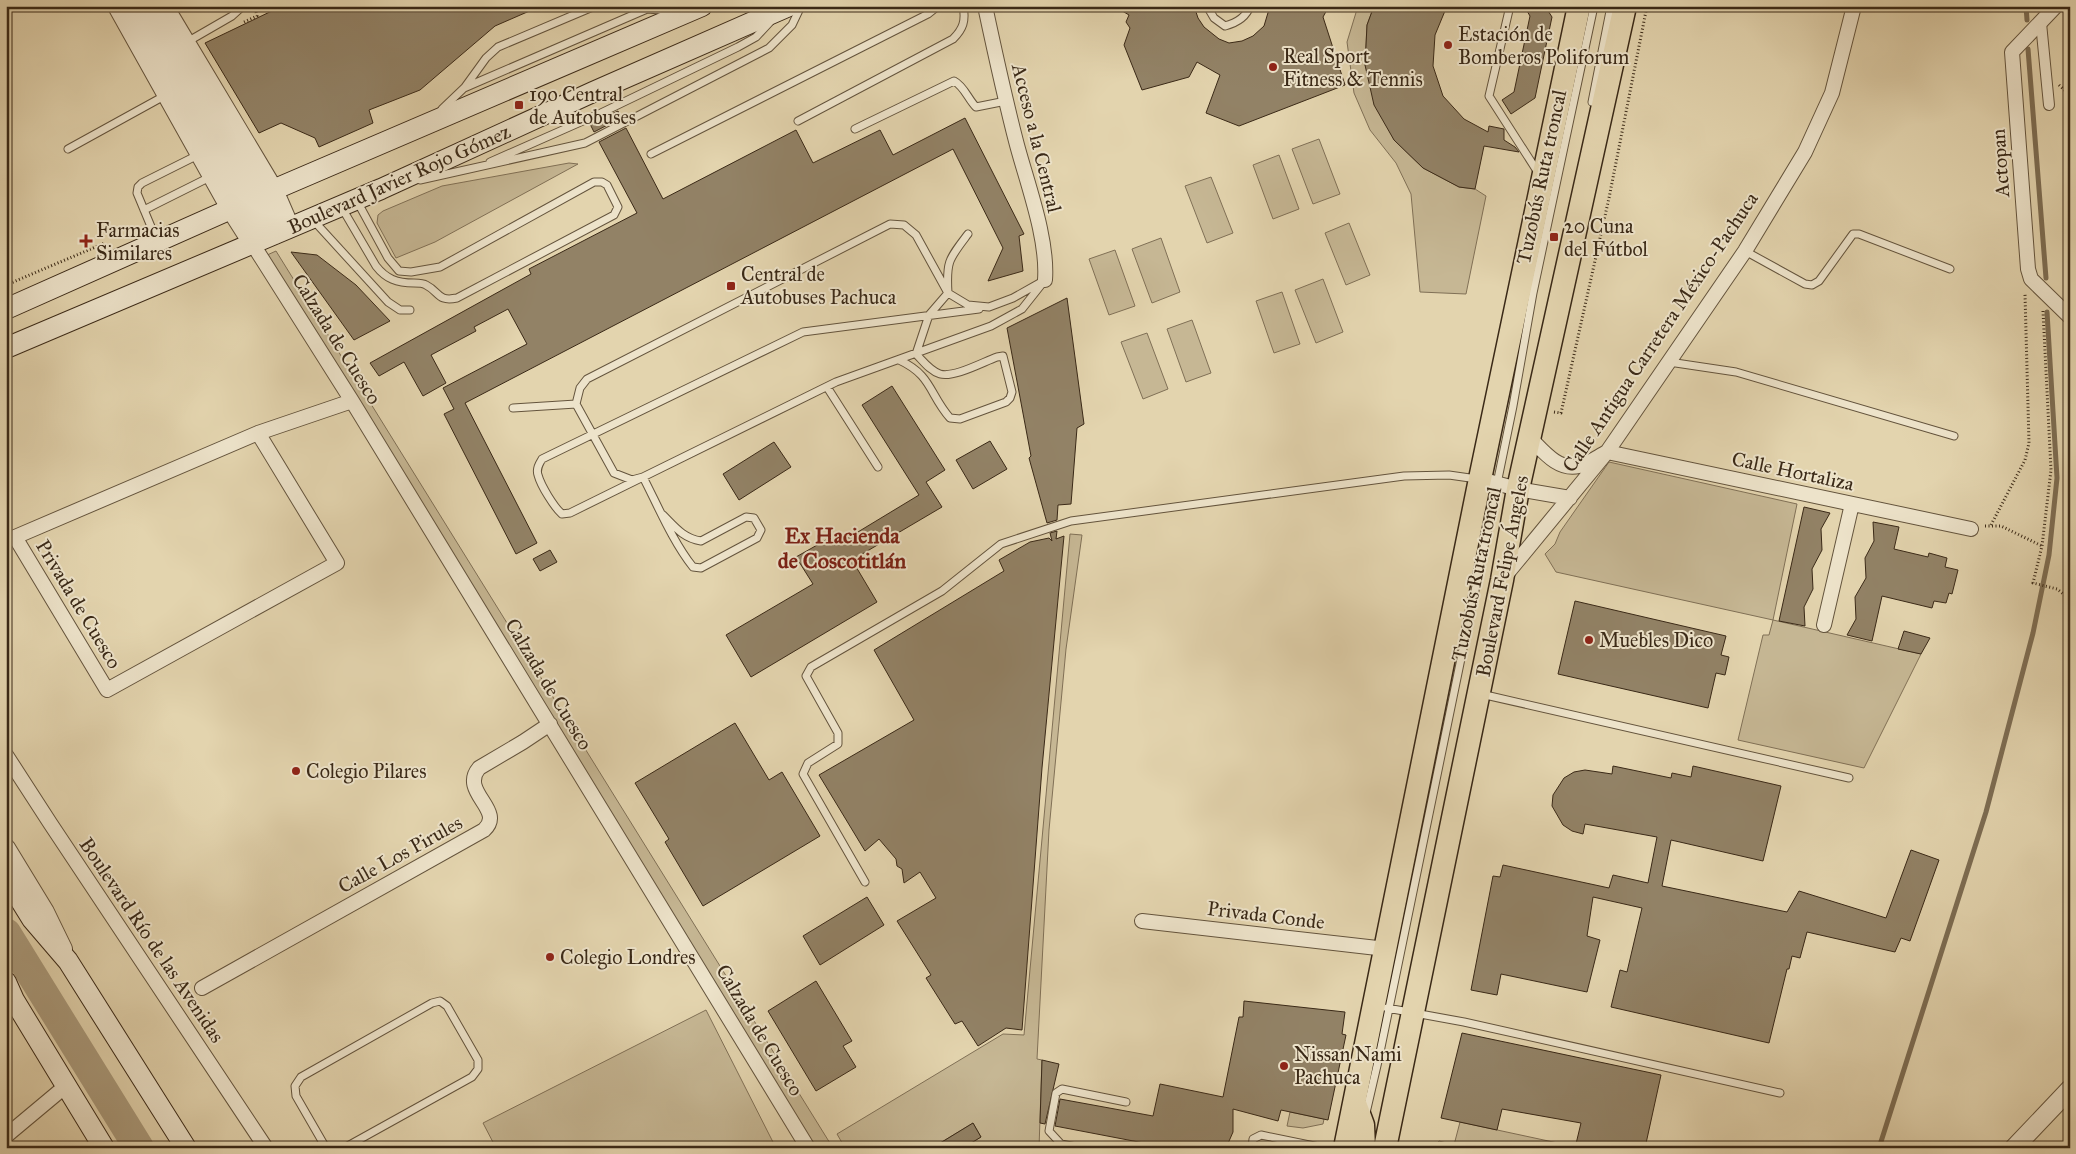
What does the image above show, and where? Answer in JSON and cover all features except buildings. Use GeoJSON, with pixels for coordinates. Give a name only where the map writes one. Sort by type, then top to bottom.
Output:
{"type":"FeatureCollection","features":[{"type":"Feature","properties":{"kind":"main road"},"geometry":{"type":"LineString","coordinates":[[136,6],[147,33],[252,200]]}},
{"type":"Feature","properties":{"kind":"main road"},"geometry":{"type":"LineString","coordinates":[[149,6],[270,236]]}},
{"type":"Feature","properties":{"kind":"main road","name":"Boulevard Felipe Ángeles"},"geometry":{"type":"LineString","coordinates":[[1385,1148],[1406,1012],[1502,580],[1504,486],[1543,180],[1579,6]]}},
{"type":"Feature","properties":{"kind":"main road","name":"Boulevard Felipe Ángeles"},"geometry":{"type":"LineString","coordinates":[[1345,1148],[1354,1101],[1381,1008],[1386,950],[1504,486],[1530,438],[1625,6]]}},
{"type":"Feature","properties":{"kind":"main road","name":"Boulevard Javier Rojo Gómez"},"geometry":{"type":"LineString","coordinates":[[6,309],[694,8]]}},
{"type":"Feature","properties":{"kind":"main road","name":"Boulevard Javier Rojo Gómez"},"geometry":{"type":"LineString","coordinates":[[6,348],[381,189],[593,92],[784,8]]}},
{"type":"Feature","properties":{"kind":"main road"},"geometry":{"type":"LineString","coordinates":[[6,877],[32,919],[68,961],[186,1148]]}},
{"type":"Feature","properties":{"kind":"main road"},"geometry":{"type":"LineString","coordinates":[[9,992],[104,1148]]}},
{"type":"Feature","properties":{"kind":"main road"},"geometry":{"type":"LineString","coordinates":[[1354,1101],[1363,1125],[1364,1148]]}},
{"type":"Feature","properties":{"kind":"street"},"geometry":{"type":"LineString","coordinates":[[117,6],[212,176],[252,200]]}},
{"type":"Feature","properties":{"kind":"street"},"geometry":{"type":"LineString","coordinates":[[164,6],[186,42],[252,200],[270,236]]}},
{"type":"Feature","properties":{"kind":"street","name":"Acceso a la Central"},"geometry":{"type":"LineString","coordinates":[[985,6],[1006,101],[1043,243],[1046,268],[1045,280]]}},
{"type":"Feature","properties":{"kind":"street","name":"Calle Antigua Carretera México-Pachuca"},"geometry":{"type":"LineString","coordinates":[[1502,580],[1607,452],[1745,251],[1804,152],[1832,93],[1854,6]]}},
{"type":"Feature","properties":{"kind":"street","name":"Actopan"},"geometry":{"type":"LineString","coordinates":[[2030,279],[2012,52],[2056,6]]}},
{"type":"Feature","properties":{"kind":"street"},"geometry":{"type":"LineString","coordinates":[[2041,23],[2050,105]]}},
{"type":"Feature","properties":{"kind":"street","name":"Calzada de Cuesco"},"geometry":{"type":"LineString","coordinates":[[270,236],[352,401],[808,1148]]}},
{"type":"Feature","properties":{"kind":"street"},"geometry":{"type":"LineString","coordinates":[[2030,279],[2070,317]]}},
{"type":"Feature","properties":{"kind":"street","name":"Privada de Cuesco"},"geometry":{"type":"LineString","coordinates":[[258,433],[337,563],[107,690],[15,537],[258,433],[352,401]]}},
{"type":"Feature","properties":{"kind":"street"},"geometry":{"type":"LineString","coordinates":[[1530,438],[1550,458],[1561,465],[1578,466],[1607,452]]}},
{"type":"Feature","properties":{"kind":"street","name":"Calle Hortaliza"},"geometry":{"type":"LineString","coordinates":[[1607,452],[1971,529]]}},
{"type":"Feature","properties":{"kind":"street"},"geometry":{"type":"LineString","coordinates":[[1504,486],[1570,498]]}},
{"type":"Feature","properties":{"kind":"street"},"geometry":{"type":"LineString","coordinates":[[1824,625],[1852,504]]}},
{"type":"Feature","properties":{"kind":"street","name":"Calle Los Pirules"},"geometry":{"type":"LineString","coordinates":[[202,988],[484,830],[489,826],[491,820],[490,813],[473,784],[474,774],[479,768],[550,724]]}},
{"type":"Feature","properties":{"kind":"street","name":"Boulevard Río de las Avenidas"},"geometry":{"type":"LineString","coordinates":[[6,754],[50,824],[266,1148]]}},
{"type":"Feature","properties":{"kind":"street"},"geometry":{"type":"LineString","coordinates":[[6,848],[45,912],[68,961]]}},
{"type":"Feature","properties":{"kind":"street","name":"Privada Conde"},"geometry":{"type":"LineString","coordinates":[[1142,921],[1386,950]]}},
{"type":"Feature","properties":{"kind":"street"},"geometry":{"type":"LineString","coordinates":[[6,1136],[67,1085]]}},
{"type":"Feature","properties":{"kind":"street"},"geometry":{"type":"LineString","coordinates":[[2014,1148],[2070,1089]]}},
{"type":"Feature","properties":{"kind":"lane"},"geometry":{"type":"LineString","coordinates":[[186,42],[232,16],[243,6]]}},
{"type":"Feature","properties":{"kind":"lane"},"geometry":{"type":"LineString","coordinates":[[428,124],[464,88],[486,58],[498,47],[595,6]]}},
{"type":"Feature","properties":{"kind":"lane"},"geometry":{"type":"LineString","coordinates":[[625,6],[647,9],[694,8]]}},
{"type":"Feature","properties":{"kind":"lane"},"geometry":{"type":"LineString","coordinates":[[381,189],[585,144],[769,48],[792,25],[801,6]]}},
{"type":"Feature","properties":{"kind":"lane"},"geometry":{"type":"LineString","coordinates":[[652,154],[928,14],[938,6]]}},
{"type":"Feature","properties":{"kind":"lane"},"geometry":{"type":"LineString","coordinates":[[798,121],[953,39],[962,31],[964,21],[963,6]]}},
{"type":"Feature","properties":{"kind":"lane"},"geometry":{"type":"LineString","coordinates":[[1207,6],[1214,18],[1225,26],[1242,18],[1247,14],[1250,6]]}},
{"type":"Feature","properties":{"kind":"lane"},"geometry":{"type":"LineString","coordinates":[[1510,6],[1489,96],[1543,180]]}},
{"type":"Feature","properties":{"kind":"lane","name":"Tuzobús Ruta troncal"},"geometry":{"type":"LineString","coordinates":[[1358,1148],[1381,1008],[1504,486],[1532,293],[1594,6]]}},
{"type":"Feature","properties":{"kind":"lane","name":"Tuzobús Ruta troncal"},"geometry":{"type":"LineString","coordinates":[[1590,112],[1611,6]]}},
{"type":"Feature","properties":{"kind":"lane"},"geometry":{"type":"LineString","coordinates":[[474,169],[601,113],[756,37],[784,8]]}},
{"type":"Feature","properties":{"kind":"lane"},"geometry":{"type":"LineString","coordinates":[[464,88],[647,9]]}},
{"type":"Feature","properties":{"kind":"lane"},"geometry":{"type":"LineString","coordinates":[[855,129],[954,80],[960,84],[969,100],[976,107],[1006,101]]}},
{"type":"Feature","properties":{"kind":"lane"},"geometry":{"type":"LineString","coordinates":[[68,149],[167,94]]}},
{"type":"Feature","properties":{"kind":"lane"},"geometry":{"type":"LineString","coordinates":[[158,242],[136,193],[138,187],[142,183],[200,154]]}},
{"type":"Feature","properties":{"kind":"lane"},"geometry":{"type":"LineString","coordinates":[[144,210],[212,176]]}},
{"type":"Feature","properties":{"kind":"lane"},"geometry":{"type":"LineString","coordinates":[[594,182],[602,182],[607,185],[618,208],[614,215],[457,298],[448,300],[439,296],[426,284],[393,281],[382,274],[376,266],[348,203],[388,258],[400,271],[411,272],[440,267],[594,182]]}},
{"type":"Feature","properties":{"kind":"lane"},"geometry":{"type":"LineString","coordinates":[[312,218],[388,302],[400,310],[410,310]]}},
{"type":"Feature","properties":{"kind":"lane"},"geometry":{"type":"LineString","coordinates":[[643,477],[632,480],[614,473],[576,404],[580,388],[587,379],[890,224],[904,225],[916,235],[948,293],[968,305],[989,307]]}},
{"type":"Feature","properties":{"kind":"lane"},"geometry":{"type":"LineString","coordinates":[[916,354],[929,315],[948,293],[947,269],[953,254],[968,234]]}},
{"type":"Feature","properties":{"kind":"lane"},"geometry":{"type":"LineString","coordinates":[[1745,251],[1812,286],[1819,281],[1853,234],[1859,234],[1950,269]]}},
{"type":"Feature","properties":{"kind":"lane"},"geometry":{"type":"LineString","coordinates":[[1045,280],[1022,309],[991,326],[836,382],[570,513],[562,514],[556,509],[538,474],[538,466],[542,459],[803,332],[989,307],[1013,298],[1045,280]]}},
{"type":"Feature","properties":{"kind":"lane"},"geometry":{"type":"LineString","coordinates":[[899,360],[914,367],[923,375],[950,418],[960,419],[1006,402],[1010,398],[1012,392],[1004,356],[996,357],[956,373],[941,374],[932,370],[916,354]]}},
{"type":"Feature","properties":{"kind":"lane"},"geometry":{"type":"LineString","coordinates":[[1669,362],[1736,372],[1954,436]]}},
{"type":"Feature","properties":{"kind":"lane"},"geometry":{"type":"LineString","coordinates":[[827,387],[878,466]]}},
{"type":"Feature","properties":{"kind":"lane"},"geometry":{"type":"LineString","coordinates":[[513,408],[576,404]]}},
{"type":"Feature","properties":{"kind":"lane"},"geometry":{"type":"LineString","coordinates":[[865,882],[803,774],[808,763],[838,744],[838,734],[806,676],[811,667],[942,591],[1001,544],[1071,521],[1404,476],[1449,475],[1504,486]]}},
{"type":"Feature","properties":{"kind":"lane"},"geometry":{"type":"LineString","coordinates":[[643,477],[686,559],[693,567],[701,568],[757,538],[761,530],[754,518],[746,517],[701,541],[693,540],[678,531],[663,514]]}},
{"type":"Feature","properties":{"kind":"lane"},"geometry":{"type":"LineString","coordinates":[[1478,694],[1849,778]]}},
{"type":"Feature","properties":{"kind":"lane"},"geometry":{"type":"LineString","coordinates":[[326,1148],[296,1096],[296,1086],[302,1077],[432,1003],[440,1001],[447,1006],[478,1060],[478,1069],[472,1077],[344,1148]]}},
{"type":"Feature","properties":{"kind":"lane"},"geometry":{"type":"LineString","coordinates":[[1381,1008],[1464,1022],[1780,1093]]}},
{"type":"Feature","properties":{"kind":"lane"},"geometry":{"type":"LineString","coordinates":[[1075,1147],[1061,1144],[1049,1131],[1056,1094],[1062,1089],[1126,1102]]}},
{"type":"Feature","properties":{"kind":"lane"},"geometry":{"type":"LineString","coordinates":[[1252,1148],[1254,1139],[1261,1135],[1324,1148]]}},
{"type":"Feature","properties":{"kind":"path"},"geometry":{"type":"LineString","coordinates":[[1992,525],[2026,460],[2029,443],[2025,291],[2030,279]]}},
{"type":"Feature","properties":{"kind":"path"},"geometry":{"type":"LineString","coordinates":[[2042,292],[2051,470],[2042,546],[2033,583],[2054,588],[2070,600]]}},
{"type":"Feature","properties":{"kind":"path"},"geometry":{"type":"LineString","coordinates":[[1971,529],[1992,525],[2001,526],[2042,546]]}},
{"type":"Feature","properties":{"kind":"shaded area"},"geometry":{"type":"Polygon","coordinates":[[[1358,6],[1374,6],[1367,25],[1365,65],[1394,140],[1423,168],[1459,187],[1475,189],[1486,196],[1466,294],[1420,292],[1411,194],[1396,163],[1370,130],[1354,93],[1347,42],[1358,6]]]}},
{"type":"Feature","properties":{"kind":"shaded area"},"geometry":{"type":"Polygon","coordinates":[[[1319,139],[1340,194],[1313,204],[1292,149],[1319,139]]]}},
{"type":"Feature","properties":{"kind":"shaded area"},"geometry":{"type":"Polygon","coordinates":[[[1279,155],[1299,209],[1273,219],[1253,165],[1279,155]]]}},
{"type":"Feature","properties":{"kind":"shaded area"},"geometry":{"type":"Polygon","coordinates":[[[569,163],[578,164],[435,242],[396,258],[377,223],[378,215],[383,211],[442,186],[569,163]]]}},
{"type":"Feature","properties":{"kind":"shaded area"},"geometry":{"type":"Polygon","coordinates":[[[1211,177],[1233,233],[1207,243],[1185,186],[1211,177]]]}},
{"type":"Feature","properties":{"kind":"shaded area"},"geometry":{"type":"Polygon","coordinates":[[[1349,223],[1370,275],[1346,285],[1325,233],[1349,223]]]}},
{"type":"Feature","properties":{"kind":"shaded area"},"geometry":{"type":"Polygon","coordinates":[[[1161,238],[1180,292],[1152,303],[1132,249],[1161,238]]]}},
{"type":"Feature","properties":{"kind":"shaded area"},"geometry":{"type":"Polygon","coordinates":[[[1115,250],[1135,306],[1109,315],[1089,259],[1115,250]]]}},
{"type":"Feature","properties":{"kind":"shaded area"},"geometry":{"type":"Polygon","coordinates":[[[276,251],[833,1148],[810,1148],[265,256],[276,251]]]}},
{"type":"Feature","properties":{"kind":"shaded area"},"geometry":{"type":"Polygon","coordinates":[[[1323,279],[1343,332],[1316,343],[1295,290],[1323,279]]]}},
{"type":"Feature","properties":{"kind":"shaded area"},"geometry":{"type":"Polygon","coordinates":[[[1282,292],[1300,344],[1274,353],[1256,301],[1282,292]]]}},
{"type":"Feature","properties":{"kind":"shaded area"},"geometry":{"type":"Polygon","coordinates":[[[1192,320],[1211,373],[1186,382],[1167,329],[1192,320]]]}},
{"type":"Feature","properties":{"kind":"shaded area"},"geometry":{"type":"Polygon","coordinates":[[[1147,333],[1168,389],[1143,399],[1121,342],[1147,333]]]}},
{"type":"Feature","properties":{"kind":"shaded area"},"geometry":{"type":"Polygon","coordinates":[[[1609,462],[1797,504],[1773,620],[1556,572],[1545,554],[1555,544],[1560,532],[1609,462]]]}},
{"type":"Feature","properties":{"kind":"shaded area"},"geometry":{"type":"Polygon","coordinates":[[[1070,534],[1082,535],[1066,649],[1049,830],[1037,1059],[1042,1060],[1039,1148],[963,1148],[981,1137],[973,1123],[932,1148],[845,1148],[837,1134],[1003,1034],[1024,1035],[1070,534]]]}},
{"type":"Feature","properties":{"kind":"shaded area"},"geometry":{"type":"Polygon","coordinates":[[[1773,620],[1921,654],[1864,768],[1738,740],[1763,635],[1769,635],[1773,620]]]}},
{"type":"Feature","properties":{"kind":"shaded area"},"geometry":{"type":"Polygon","coordinates":[[[706,1010],[776,1148],[496,1148],[483,1123],[706,1010]]]}},
{"type":"Feature","properties":{"kind":"shaded area"},"geometry":{"type":"Polygon","coordinates":[[[1290,1112],[1324,1119],[1323,1124],[1303,1128],[1287,1126],[1290,1112]]]}},
{"type":"Feature","properties":{"kind":"shaded area"},"geometry":{"type":"Polygon","coordinates":[[[1460,1122],[1581,1148],[1432,1148],[1439,1141],[1454,1145],[1460,1122]]]}},
{"type":"Feature","properties":{"kind":"waterway"},"geometry":{"type":"LineString","coordinates":[[2026,6],[2027,20]]}},
{"type":"Feature","properties":{"kind":"waterway"},"geometry":{"type":"LineString","coordinates":[[2028,49],[2046,278]]}},
{"type":"Feature","properties":{"kind":"waterway"},"geometry":{"type":"LineString","coordinates":[[1879,1148],[1986,812],[2033,633],[2049,555],[2057,478],[2047,312]]}},
{"type":"Feature","properties":{"kind":"waterway"},"geometry":{"type":"LineString","coordinates":[[6,933],[139,1148]]}},
{"type":"Feature","properties":{"kind":"place","name":"Estación de Bomberos Poliforum"},"geometry":{"type":"Point","coordinates":[1448,45]}},
{"type":"Feature","properties":{"kind":"place","name":"Real Sport Fitness & Tennis"},"geometry":{"type":"Point","coordinates":[1273,67]}},
{"type":"Feature","properties":{"kind":"place","name":"19o Central de Autobuses"},"geometry":{"type":"Point","coordinates":[519,105]}},
{"type":"Feature","properties":{"kind":"place","name":"20 Cuna del Fútbol"},"geometry":{"type":"Point","coordinates":[1554,237]}},
{"type":"Feature","properties":{"kind":"place","name":"Farmacias Similares"},"geometry":{"type":"Point","coordinates":[86,241]}},
{"type":"Feature","properties":{"kind":"place","name":"Central de Autobuses Pachuca"},"geometry":{"type":"Point","coordinates":[731,286]}},
{"type":"Feature","properties":{"kind":"place","name":"Muebles Dico"},"geometry":{"type":"Point","coordinates":[1589,640]}},
{"type":"Feature","properties":{"kind":"place","name":"Colegio Pilares"},"geometry":{"type":"Point","coordinates":[296,771]}},
{"type":"Feature","properties":{"kind":"place","name":"Colegio Londres"},"geometry":{"type":"Point","coordinates":[550,957]}},
{"type":"Feature","properties":{"kind":"place","name":"Nissan Nami Pachuca"},"geometry":{"type":"Point","coordinates":[1284,1066]}},
{"type":"Feature","properties":{"kind":"district","name":"Ex Hacienda de Coscotitlán"},"geometry":{"type":"Point","coordinates":[842,548]}}]}
